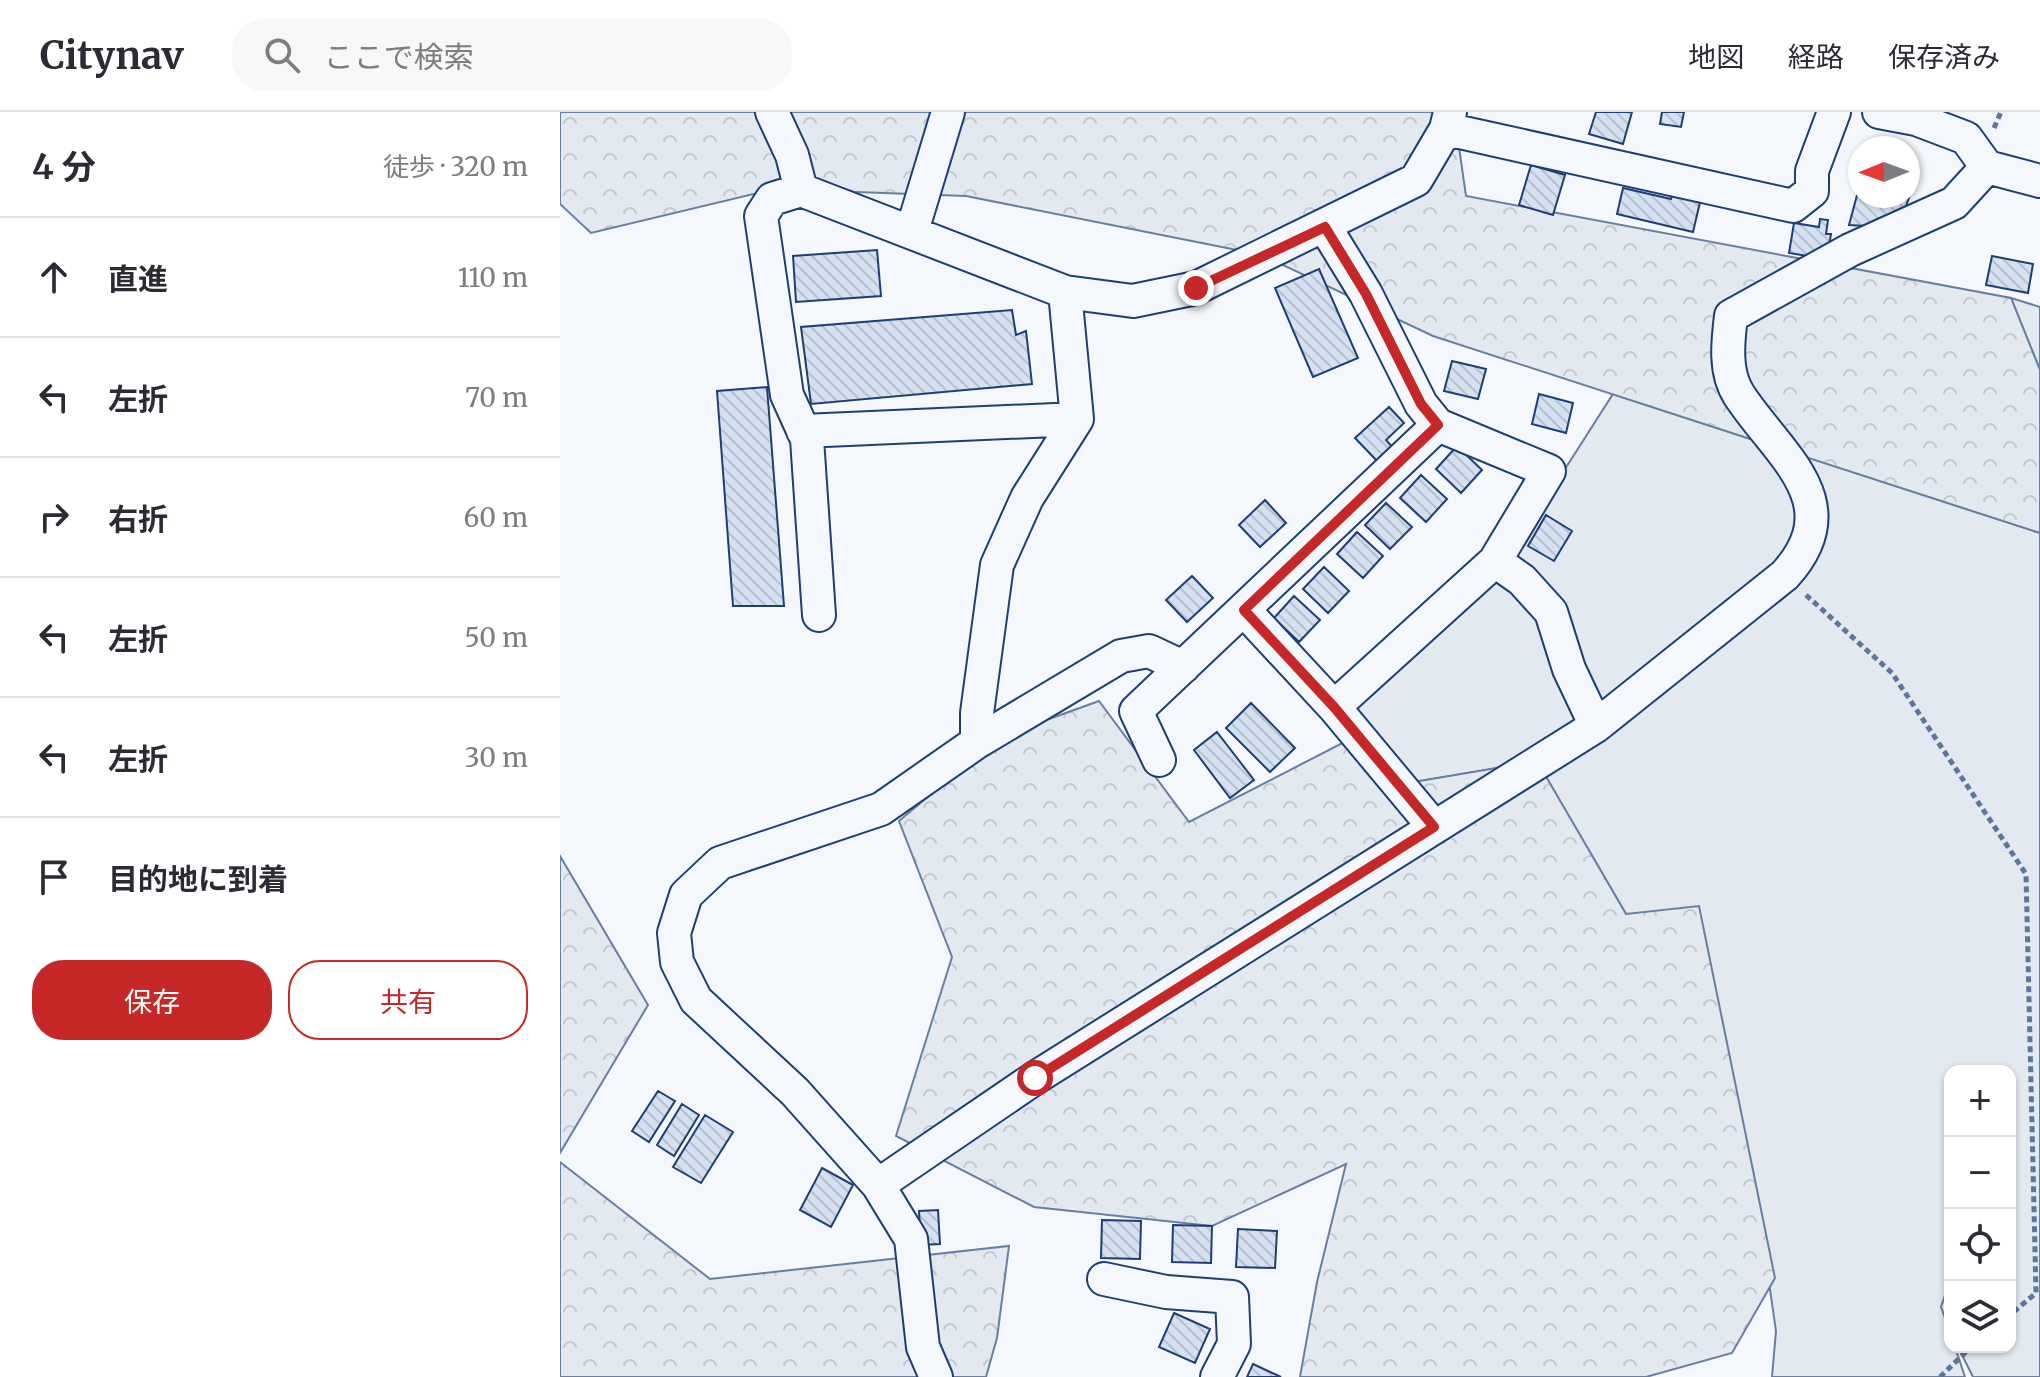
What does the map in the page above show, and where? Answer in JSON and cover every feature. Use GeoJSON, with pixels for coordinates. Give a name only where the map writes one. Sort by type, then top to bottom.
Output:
{"type":"FeatureCollection","features":[{"type":"Feature","properties":{"kind":"street"},"geometry":{"type":"LineString","coordinates":[[772,112],[792,155],[801,190]]}},
{"type":"Feature","properties":{"kind":"street"},"geometry":{"type":"LineString","coordinates":[[912,231],[948,112]]}},
{"type":"Feature","properties":{"kind":"street"},"geometry":{"type":"LineString","coordinates":[[819,615],[803,431],[787,395],[761,216],[772,199],[801,190],[1065,292],[1133,301],[1196,288],[1416,180],[1448,121],[1793,206],[1812,191],[1812,171],[1834,112]]}},
{"type":"Feature","properties":{"kind":"street"},"geometry":{"type":"LineString","coordinates":[[1879,112],[1916,119],[1966,138],[1987,167],[2040,181]]}},
{"type":"Feature","properties":{"kind":"street"},"geometry":{"type":"LineString","coordinates":[[878,1185],[1035,1078],[1596,726],[1785,575],[1803,555],[1813,504],[1791,462],[1738,393],[1726,350],[1731,316],[1850,250],[1954,203],[1987,167]]}},
{"type":"Feature","properties":{"kind":"street"},"geometry":{"type":"LineString","coordinates":[[1325,227],[1366,294],[1421,404],[1438,425],[1549,471],[1495,561],[1334,707]]}},
{"type":"Feature","properties":{"kind":"street"},"geometry":{"type":"LineString","coordinates":[[977,742],[977,713],[997,565],[1027,498],[1077,419],[1065,292]]}},
{"type":"Feature","properties":{"kind":"street"},"geometry":{"type":"LineString","coordinates":[[803,431],[1077,419]]}},
{"type":"Feature","properties":{"kind":"street"},"geometry":{"type":"LineString","coordinates":[[1159,760],[1136,711],[1438,425]]}},
{"type":"Feature","properties":{"kind":"street"},"geometry":{"type":"LineString","coordinates":[[1495,561],[1522,580],[1551,612],[1569,669],[1596,726]]}},
{"type":"Feature","properties":{"kind":"street"},"geometry":{"type":"LineString","coordinates":[[1244,610],[1334,707],[1434,827]]}},
{"type":"Feature","properties":{"kind":"street"},"geometry":{"type":"LineString","coordinates":[[936,1377],[923,1347],[911,1239],[878,1185],[795,1092],[696,1000],[677,962],[674,933],[686,895],[720,863],[881,809],[977,742],[1121,656],[1149,651],[1183,667]]}},
{"type":"Feature","properties":{"kind":"street"},"geometry":{"type":"LineString","coordinates":[[1104,1279],[1166,1292],[1232,1297],[1234,1344],[1217,1377]]}},
{"type":"Feature","properties":{"kind":"path"},"geometry":{"type":"LineString","coordinates":[[1785,575],[1892,673],[2026,874],[2036,1293],[2016,1310]]}},
{"type":"Feature","properties":{"kind":"path"},"geometry":{"type":"LineString","coordinates":[[1940,1377],[1965,1353]]}},
{"type":"Feature","properties":{"kind":"green space"},"geometry":{"type":"Polygon","coordinates":[[[560,112],[1454,112],[1466,196],[2011,298],[2040,370],[2040,533],[1433,336],[1262,255],[966,196],[774,189],[591,233],[560,204],[560,112]]]}},
{"type":"Feature","properties":{"kind":"green space"},"geometry":{"type":"Polygon","coordinates":[[[2011,298],[2040,307],[2040,370],[2011,298]]]}},
{"type":"Feature","properties":{"kind":"green space"},"geometry":{"type":"Polygon","coordinates":[[[1613,394],[2040,533],[2040,1377],[1973,1377],[1961,1353],[2016,1353],[2016,1065],[1944,1065],[1944,1298],[1941,1307],[1944,1315],[1944,1353],[1957,1353],[1965,1377],[1772,1377],[1776,1331],[1753,1171],[1626,914],[1537,762],[1414,782],[1350,710],[1494,580],[1613,394]]]}},
{"type":"Feature","properties":{"kind":"green space"},"geometry":{"type":"Polygon","coordinates":[[[1099,701],[1189,822],[1358,735],[1414,782],[1537,761],[1626,914],[1699,906],[1775,1278],[1732,1353],[1646,1377],[1300,1377],[1317,1282],[1346,1164],[1212,1226],[1034,1207],[896,1136],[952,957],[899,821],[999,737],[1099,701]]]}},
{"type":"Feature","properties":{"kind":"green space"},"geometry":{"type":"Polygon","coordinates":[[[560,856],[648,1005],[560,1153],[560,856]]]}},
{"type":"Feature","properties":{"kind":"green space"},"geometry":{"type":"Polygon","coordinates":[[[560,1162],[710,1279],[1009,1246],[997,1338],[986,1377],[560,1377],[560,1162]]]}},
{"type":"Feature","properties":{"kind":"building"},"geometry":{"type":"Polygon","coordinates":[[[1596,112],[1632,112],[1623,144],[1589,134],[1596,112]]]}},
{"type":"Feature","properties":{"kind":"building"},"geometry":{"type":"Polygon","coordinates":[[[1662,112],[1684,112],[1681,127],[1660,124],[1662,112]]]}},
{"type":"Feature","properties":{"kind":"building"},"geometry":{"type":"Polygon","coordinates":[[[1531,165],[1565,175],[1553,215],[1519,205],[1531,165]]]}},
{"type":"Feature","properties":{"kind":"building"},"geometry":{"type":"Polygon","coordinates":[[[1623,188],[1671,199],[1673,192],[1701,198],[1693,232],[1617,214],[1623,188]]]}},
{"type":"Feature","properties":{"kind":"building"},"geometry":{"type":"Polygon","coordinates":[[[1854,208],[1904,208],[1881,227],[1849,225],[1854,208]]]}},
{"type":"Feature","properties":{"kind":"building"},"geometry":{"type":"Polygon","coordinates":[[[1820,219],[1828,220],[1826,234],[1831,234],[1827,259],[1789,253],[1794,223],[1819,227],[1820,219]]]}},
{"type":"Feature","properties":{"kind":"building"},"geometry":{"type":"Polygon","coordinates":[[[877,250],[881,296],[796,302],[793,256],[877,250]]]}},
{"type":"Feature","properties":{"kind":"building"},"geometry":{"type":"Polygon","coordinates":[[[1992,256],[2033,264],[2028,293],[1986,285],[1992,256]]]}},
{"type":"Feature","properties":{"kind":"building"},"geometry":{"type":"Polygon","coordinates":[[[1319,269],[1358,358],[1313,377],[1275,288],[1319,269]]]}},
{"type":"Feature","properties":{"kind":"building"},"geometry":{"type":"Polygon","coordinates":[[[1012,310],[1016,335],[1026,331],[1032,384],[811,404],[801,327],[1012,310]]]}},
{"type":"Feature","properties":{"kind":"building"},"geometry":{"type":"Polygon","coordinates":[[[1452,361],[1486,369],[1478,399],[1444,391],[1452,361]]]}},
{"type":"Feature","properties":{"kind":"building"},"geometry":{"type":"Polygon","coordinates":[[[767,387],[784,606],[733,606],[717,391],[767,387]]]}},
{"type":"Feature","properties":{"kind":"building"},"geometry":{"type":"Polygon","coordinates":[[[1539,394],[1573,403],[1566,433],[1532,424],[1539,394]]]}},
{"type":"Feature","properties":{"kind":"building"},"geometry":{"type":"Polygon","coordinates":[[[1389,407],[1404,423],[1386,440],[1394,449],[1379,463],[1355,438],[1389,407]]]}},
{"type":"Feature","properties":{"kind":"building"},"geometry":{"type":"Polygon","coordinates":[[[1457,446],[1482,470],[1461,493],[1436,469],[1457,446]]]}},
{"type":"Feature","properties":{"kind":"building"},"geometry":{"type":"Polygon","coordinates":[[[1421,475],[1447,499],[1426,522],[1400,498],[1421,475]]]}},
{"type":"Feature","properties":{"kind":"building"},"geometry":{"type":"Polygon","coordinates":[[[1265,500],[1286,523],[1260,547],[1239,525],[1265,500]]]}},
{"type":"Feature","properties":{"kind":"building"},"geometry":{"type":"Polygon","coordinates":[[[1386,503],[1412,527],[1390,549],[1365,525],[1386,503]]]}},
{"type":"Feature","properties":{"kind":"building"},"geometry":{"type":"Polygon","coordinates":[[[1546,515],[1572,531],[1554,561],[1528,546],[1546,515]]]}},
{"type":"Feature","properties":{"kind":"building"},"geometry":{"type":"Polygon","coordinates":[[[1357,532],[1383,556],[1363,578],[1337,554],[1357,532]]]}},
{"type":"Feature","properties":{"kind":"building"},"geometry":{"type":"Polygon","coordinates":[[[1324,567],[1349,591],[1328,613],[1303,589],[1324,567]]]}},
{"type":"Feature","properties":{"kind":"building"},"geometry":{"type":"Polygon","coordinates":[[[1192,576],[1213,598],[1187,622],[1166,600],[1192,576]]]}},
{"type":"Feature","properties":{"kind":"building"},"geometry":{"type":"Polygon","coordinates":[[[1294,596],[1320,620],[1299,642],[1274,618],[1294,596]]]}},
{"type":"Feature","properties":{"kind":"building"},"geometry":{"type":"Polygon","coordinates":[[[1251,703],[1295,748],[1270,772],[1226,728],[1251,703]]]}},
{"type":"Feature","properties":{"kind":"building"},"geometry":{"type":"Polygon","coordinates":[[[1217,732],[1254,780],[1230,798],[1194,750],[1217,732]]]}},
{"type":"Feature","properties":{"kind":"building"},"geometry":{"type":"Polygon","coordinates":[[[658,1091],[675,1101],[649,1142],[632,1131],[658,1091]]]}},
{"type":"Feature","properties":{"kind":"building"},"geometry":{"type":"Polygon","coordinates":[[[682,1104],[699,1115],[674,1156],[657,1145],[682,1104]]]}},
{"type":"Feature","properties":{"kind":"building"},"geometry":{"type":"Polygon","coordinates":[[[705,1115],[733,1132],[701,1183],[673,1167],[705,1115]]]}},
{"type":"Feature","properties":{"kind":"building"},"geometry":{"type":"Polygon","coordinates":[[[822,1168],[853,1185],[831,1227],[800,1210],[822,1168]]]}},
{"type":"Feature","properties":{"kind":"building"},"geometry":{"type":"Polygon","coordinates":[[[938,1210],[940,1244],[921,1245],[919,1211],[938,1210]]]}},
{"type":"Feature","properties":{"kind":"building"},"geometry":{"type":"Polygon","coordinates":[[[1102,1220],[1141,1221],[1140,1259],[1101,1258],[1102,1220]]]}},
{"type":"Feature","properties":{"kind":"building"},"geometry":{"type":"Polygon","coordinates":[[[1173,1225],[1212,1226],[1211,1263],[1172,1262],[1173,1225]]]}},
{"type":"Feature","properties":{"kind":"building"},"geometry":{"type":"Polygon","coordinates":[[[1238,1229],[1277,1231],[1275,1268],[1236,1267],[1238,1229]]]}},
{"type":"Feature","properties":{"kind":"building"},"geometry":{"type":"Polygon","coordinates":[[[1174,1313],[1210,1329],[1195,1363],[1159,1347],[1174,1313]]]}},
{"type":"Feature","properties":{"kind":"building"},"geometry":{"type":"Polygon","coordinates":[[[1253,1364],[1281,1377],[1247,1377],[1253,1364]]]}},
{"type":"Feature","properties":{"kind":"route"},"geometry":{"type":"LineString","coordinates":[[1035,1078],[1434,827],[1334,707],[1244,610],[1438,425],[1421,404],[1366,294],[1325,227],[1196,288]]}}]}
